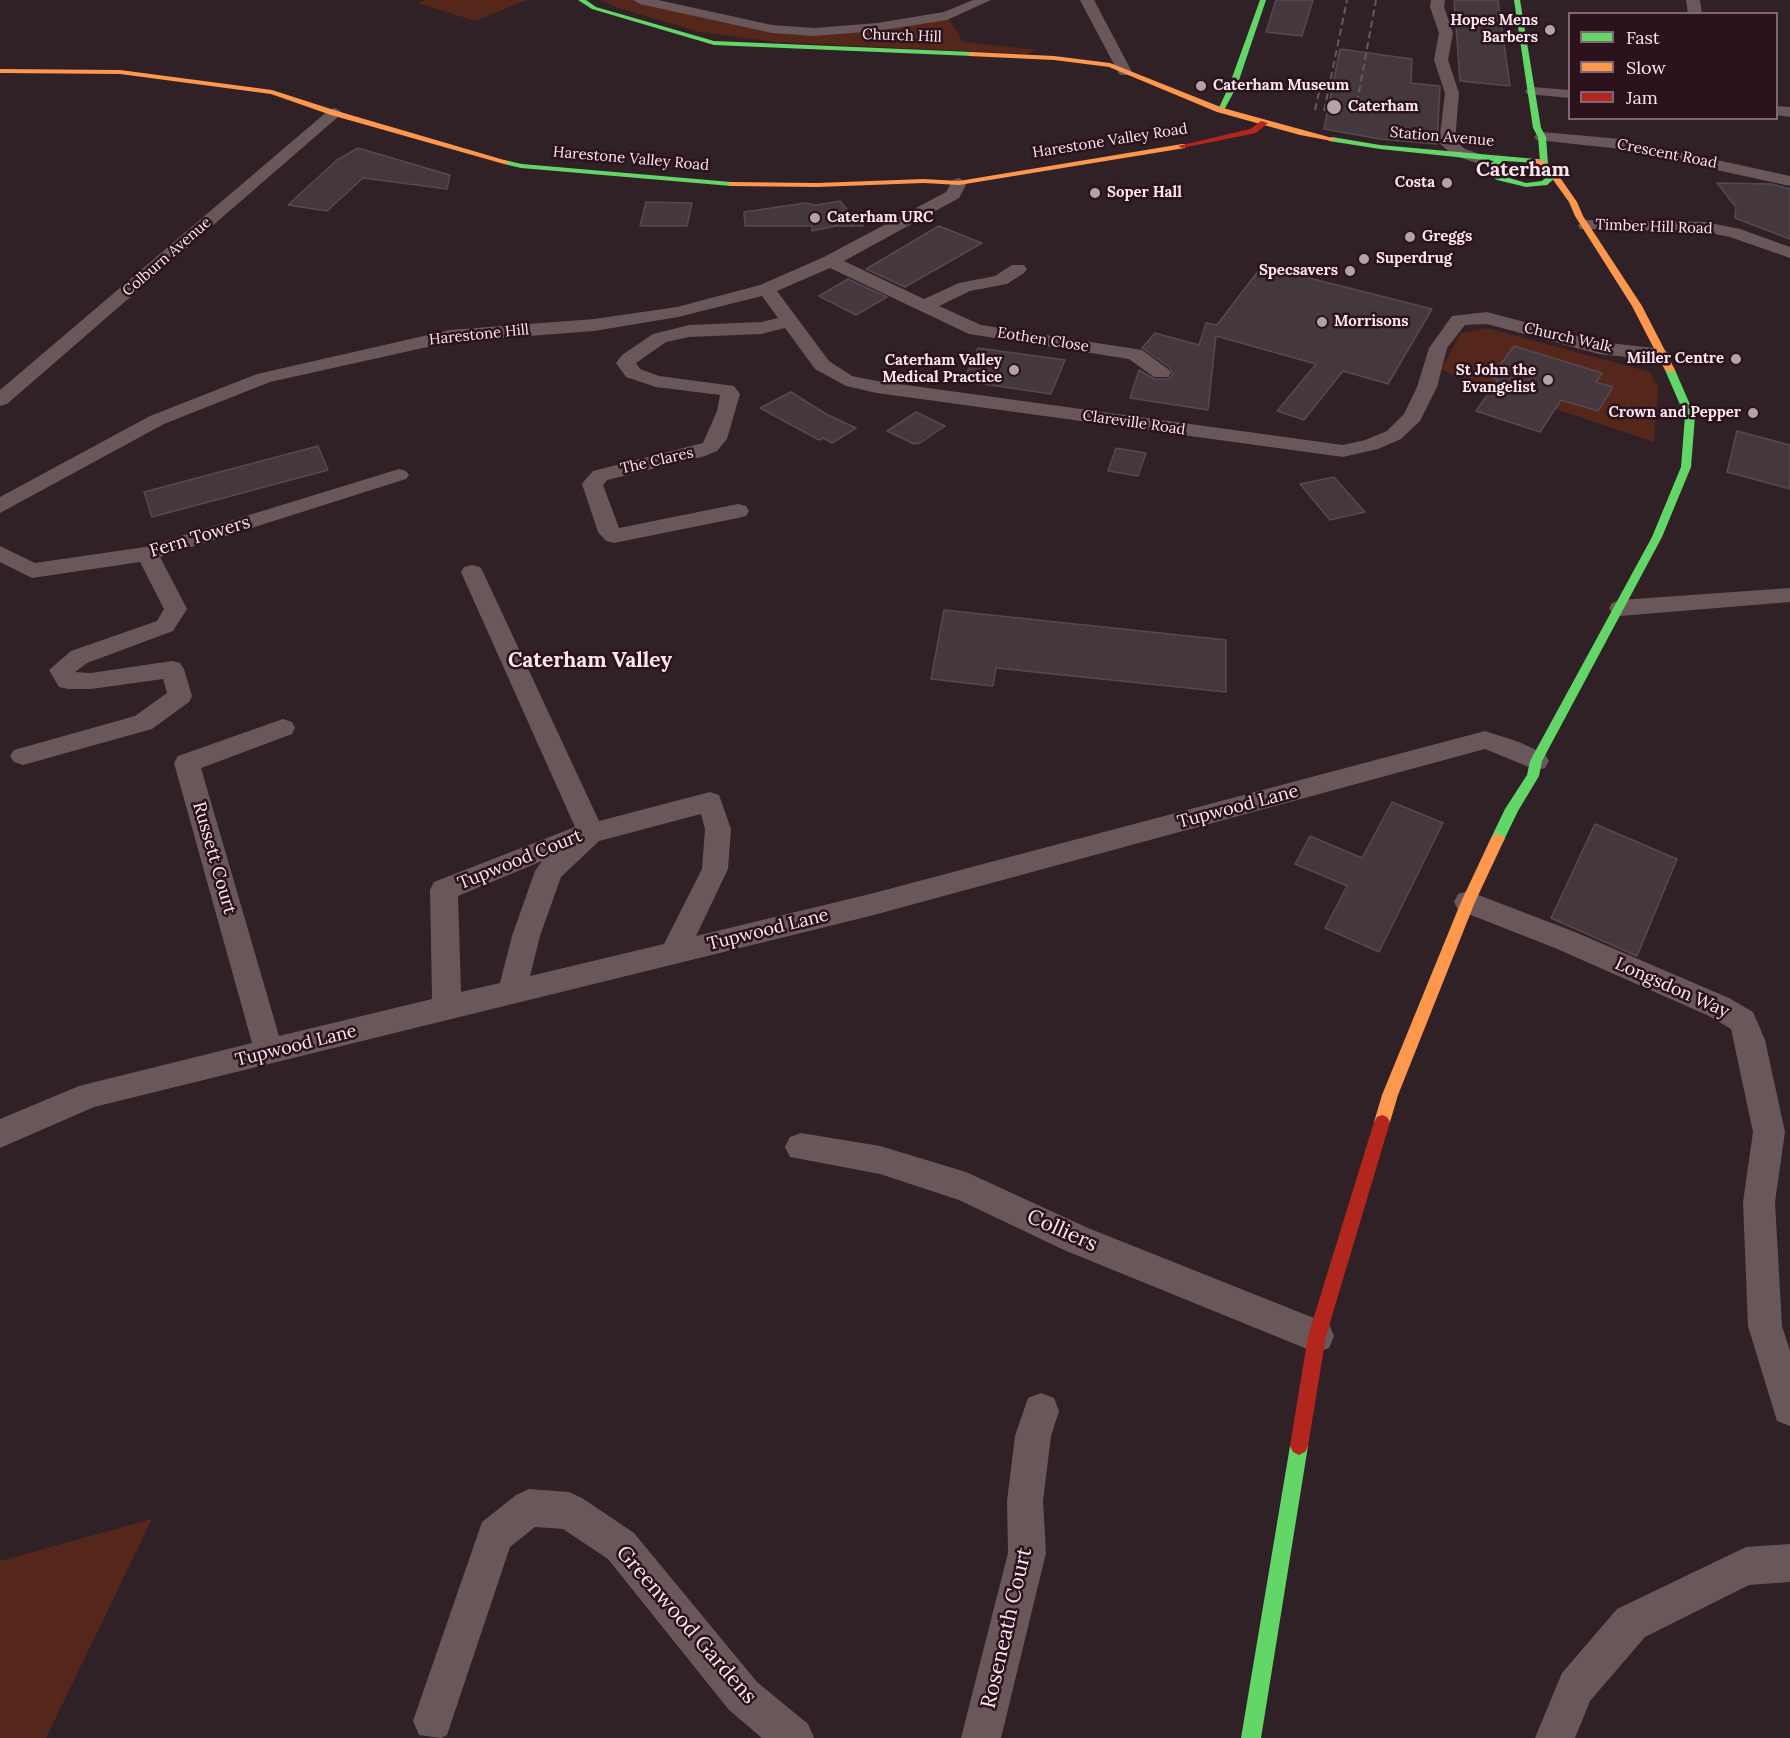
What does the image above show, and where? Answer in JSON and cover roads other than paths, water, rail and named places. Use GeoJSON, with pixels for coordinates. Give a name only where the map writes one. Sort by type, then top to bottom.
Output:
{"type":"FeatureCollection","features":[{"type":"Feature","properties":{"kind":"main road","name":"Church Hill"},"geometry":{"type":"LineString","coordinates":[[581,0],[594,8],[714,43],[1054,58],[1110,65],[1220,110]]}},
{"type":"Feature","properties":{"kind":"main road"},"geometry":{"type":"LineString","coordinates":[[1220,110],[1233,86],[1263,0]]}},
{"type":"Feature","properties":{"kind":"main road"},"geometry":{"type":"LineString","coordinates":[[1251,1738],[1317,1336],[1390,1095],[1468,902],[1512,808],[1533,776],[1536,761],[1657,537],[1686,467],[1690,416],[1663,355],[1637,306],[1573,202],[1548,170],[1531,138],[1532,91],[1518,0]]}},
{"type":"Feature","properties":{"kind":"main road","name":"Harestone Valley Road"},"geometry":{"type":"LineString","coordinates":[[0,71],[131,73],[272,92],[334,113],[521,166],[715,184],[817,185],[924,181],[959,183],[1221,139],[1253,131],[1264,123]]}},
{"type":"Feature","properties":{"kind":"main road","name":"Station Avenue"},"geometry":{"type":"LineString","coordinates":[[1220,110],[1300,133],[1380,147],[1479,159],[1528,159],[1548,170]]}},
{"type":"Feature","properties":{"kind":"main road"},"geometry":{"type":"LineString","coordinates":[[1500,178],[1491,166],[1531,138]]}},
{"type":"Feature","properties":{"kind":"main road","name":"Station Avenue"},"geometry":{"type":"LineString","coordinates":[[1380,147],[1516,183]]}},
{"type":"Feature","properties":{"kind":"main road"},"geometry":{"type":"LineString","coordinates":[[1516,183],[1544,183],[1548,170]]}},
{"type":"Feature","properties":{"kind":"main road"},"geometry":{"type":"LineString","coordinates":[[1516,183],[1549,198],[1583,220]]}},
{"type":"Feature","properties":{"kind":"street"},"geometry":{"type":"LineString","coordinates":[[640,0],[772,29],[814,32],[877,27],[947,16],[984,0]]}},
{"type":"Feature","properties":{"kind":"street"},"geometry":{"type":"LineString","coordinates":[[1087,0],[1125,72]]}},
{"type":"Feature","properties":{"kind":"street"},"geometry":{"type":"LineString","coordinates":[[1438,0],[1437,7],[1446,33],[1441,60],[1452,93],[1447,143],[1452,148],[1479,159]]}},
{"type":"Feature","properties":{"kind":"street"},"geometry":{"type":"LineString","coordinates":[[1532,91],[1568,94]]}},
{"type":"Feature","properties":{"kind":"street","name":"Colburn Avenue"},"geometry":{"type":"LineString","coordinates":[[0,400],[334,113]]}},
{"type":"Feature","properties":{"kind":"street","name":"Crescent Road"},"geometry":{"type":"LineString","coordinates":[[1531,138],[1621,144],[1790,181]]}},
{"type":"Feature","properties":{"kind":"street","name":"Harestone Hill"},"geometry":{"type":"LineString","coordinates":[[0,506],[158,420],[264,378],[450,336],[626,320],[678,312],[766,289],[830,261],[953,195],[959,183]]}},
{"type":"Feature","properties":{"kind":"street","name":"Timber Hill Road"},"geometry":{"type":"LineString","coordinates":[[1583,220],[1705,227],[1734,233],[1790,253]]}},
{"type":"Feature","properties":{"kind":"street","name":"Eothen Close"},"geometry":{"type":"LineString","coordinates":[[830,261],[976,330],[1135,354],[1161,373]]}},
{"type":"Feature","properties":{"kind":"street"},"geometry":{"type":"LineString","coordinates":[[923,306],[965,287],[1001,280],[1018,269]]}},
{"type":"Feature","properties":{"kind":"street","name":"Clareville Road"},"geometry":{"type":"LineString","coordinates":[[766,289],[822,365],[846,380],[877,387],[1343,451],[1371,446],[1394,435],[1413,417],[1427,387],[1438,348],[1458,320],[1473,318]]}},
{"type":"Feature","properties":{"kind":"street","name":"Church Walk"},"geometry":{"type":"LineString","coordinates":[[1473,318],[1487,318],[1599,348],[1663,355]]}},
{"type":"Feature","properties":{"kind":"street","name":"The Clares"},"geometry":{"type":"LineString","coordinates":[[738,511],[614,536],[609,532],[592,484],[600,475],[698,452],[710,447],[717,439],[727,411],[730,394],[727,390],[656,381],[633,373],[626,363],[631,356],[660,338],[689,331],[761,328],[789,321]]}},
{"type":"Feature","properties":{"kind":"street","name":"Fern Towers"},"geometry":{"type":"LineString","coordinates":[[0,553],[32,571],[147,554],[399,475]]}},
{"type":"Feature","properties":{"kind":"street"},"geometry":{"type":"LineString","coordinates":[[23,756],[143,723],[180,696],[172,669],[91,681],[68,681],[61,670],[79,657],[165,626],[176,609],[147,554]]}},
{"type":"Feature","properties":{"kind":"street"},"geometry":{"type":"LineString","coordinates":[[472,572],[591,832],[549,871],[526,936],[512,992]]}},
{"type":"Feature","properties":{"kind":"street"},"geometry":{"type":"LineString","coordinates":[[1620,608],[1790,595]]}},
{"type":"Feature","properties":{"kind":"street","name":"Russett Court"},"geometry":{"type":"LineString","coordinates":[[269,1052],[187,763],[284,728]]}},
{"type":"Feature","properties":{"kind":"street","name":"Tupwood Lane"},"geometry":{"type":"LineString","coordinates":[[0,1134],[90,1095],[870,905],[1485,740],[1510,748],[1536,761]]}},
{"type":"Feature","properties":{"kind":"street","name":"Tupwood Court"},"geometry":{"type":"LineString","coordinates":[[447,1009],[444,890],[574,837],[710,802],[718,829],[715,869],[673,953]]}},
{"type":"Feature","properties":{"kind":"street","name":"Longsdon Way"},"geometry":{"type":"LineString","coordinates":[[1468,902],[1576,945],[1719,1007],[1743,1021],[1779,1136],[1759,1202],[1765,1326],[1790,1408]]}},
{"type":"Feature","properties":{"kind":"street","name":"Colliers"},"geometry":{"type":"LineString","coordinates":[[801,1147],[880,1160],[966,1186],[1076,1239],[1317,1336]]}},
{"type":"Feature","properties":{"kind":"street","name":"Roseneath Court"},"geometry":{"type":"LineString","coordinates":[[981,1738],[1028,1553],[1025,1501],[1033,1436],[1041,1412]]}},
{"type":"Feature","properties":{"kind":"street","name":"Greenwood Gardens"},"geometry":{"type":"LineString","coordinates":[[433,1721],[495,1534],[530,1508],[569,1511],[621,1546],[743,1696],[794,1738]]}},
{"type":"Feature","properties":{"kind":"street"},"geometry":{"type":"LineString","coordinates":[[1555,1738],[1576,1687],[1631,1623],[1746,1566],[1790,1563]]}},
{"type":"Feature","properties":{"kind":"railway"},"geometry":{"type":"LineString","coordinates":[[1324,111],[1347,0]]}},
{"type":"Feature","properties":{"kind":"railway"},"geometry":{"type":"LineString","coordinates":[[1355,114],[1376,0]]}},
{"type":"Feature","properties":{"kind":"railway"},"geometry":{"type":"LineString","coordinates":[[1315,110],[1322,79]]}},
{"type":"Feature","properties":{"kind":"place","name":"Hopes Mens Barbers"},"geometry":{"type":"Point","coordinates":[1550,30]}},
{"type":"Feature","properties":{"kind":"place","name":"Caterham Museum"},"geometry":{"type":"Point","coordinates":[1201,86]}},
{"type":"Feature","properties":{"kind":"place","name":"Caterham"},"geometry":{"type":"Point","coordinates":[1334,107]}},
{"type":"Feature","properties":{"kind":"place","name":"Costa"},"geometry":{"type":"Point","coordinates":[1447,183]}},
{"type":"Feature","properties":{"kind":"place","name":"Soper Hall"},"geometry":{"type":"Point","coordinates":[1095,193]}},
{"type":"Feature","properties":{"kind":"place","name":"Caterham URC"},"geometry":{"type":"Point","coordinates":[815,218]}},
{"type":"Feature","properties":{"kind":"place","name":"Greggs"},"geometry":{"type":"Point","coordinates":[1410,237]}},
{"type":"Feature","properties":{"kind":"place","name":"Superdrug"},"geometry":{"type":"Point","coordinates":[1364,259]}},
{"type":"Feature","properties":{"kind":"place","name":"Specsavers"},"geometry":{"type":"Point","coordinates":[1350,271]}},
{"type":"Feature","properties":{"kind":"place","name":"Morrisons"},"geometry":{"type":"Point","coordinates":[1322,322]}},
{"type":"Feature","properties":{"kind":"place","name":"Miller Centre"},"geometry":{"type":"Point","coordinates":[1736,359]}},
{"type":"Feature","properties":{"kind":"place","name":"Caterham Valley Medical Practice"},"geometry":{"type":"Point","coordinates":[1014,370]}},
{"type":"Feature","properties":{"kind":"place","name":"St John the Evangelist"},"geometry":{"type":"Point","coordinates":[1548,380]}},
{"type":"Feature","properties":{"kind":"place","name":"Crown and Pepper"},"geometry":{"type":"Point","coordinates":[1753,413]}},
{"type":"Feature","properties":{"kind":"district","name":"Caterham"},"geometry":{"type":"Point","coordinates":[1523,170]}},
{"type":"Feature","properties":{"kind":"district","name":"Caterham Valley"},"geometry":{"type":"Point","coordinates":[590,661]}}]}
